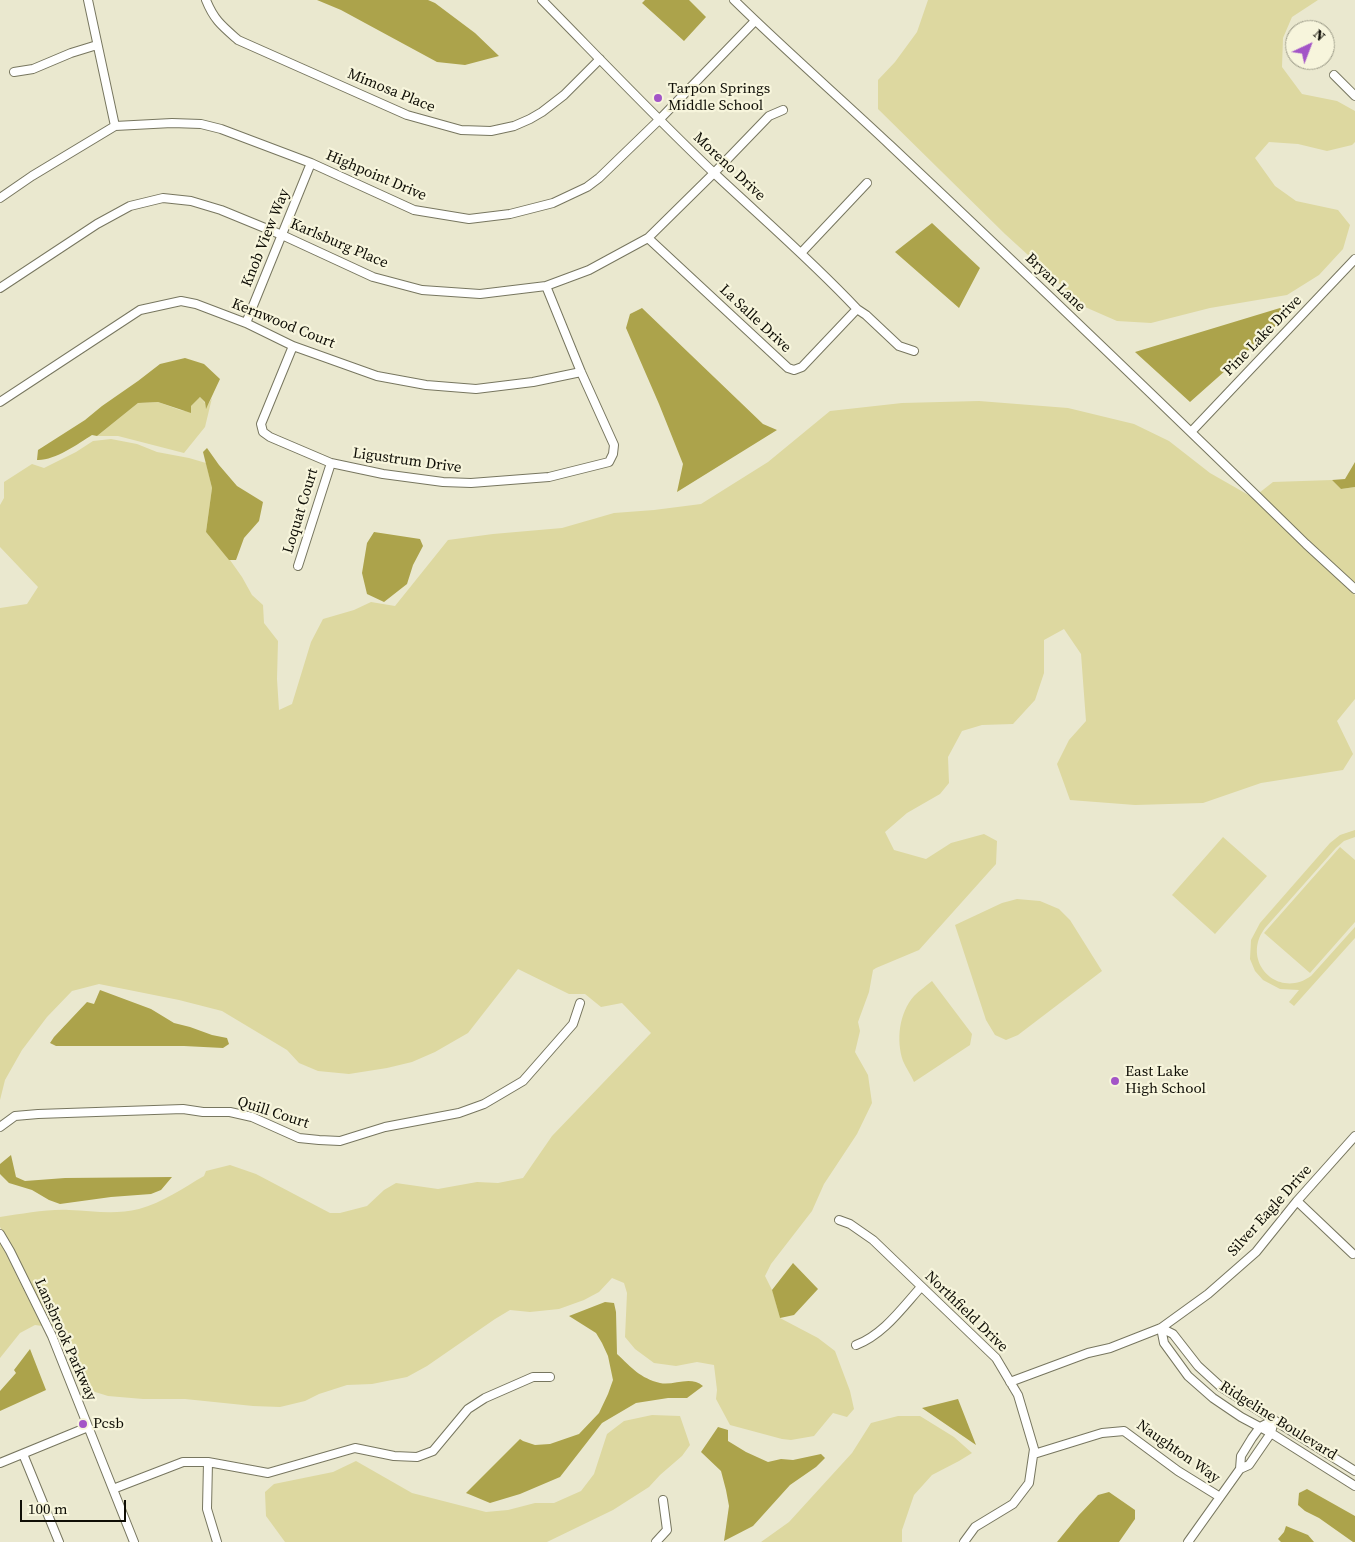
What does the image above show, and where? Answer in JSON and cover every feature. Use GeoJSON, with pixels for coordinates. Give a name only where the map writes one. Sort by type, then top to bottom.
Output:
{"type":"FeatureCollection","features":[{"type":"Feature","properties":{"kind":"street"},"geometry":{"type":"LineString","coordinates":[[88,0],[115,126]]}},
{"type":"Feature","properties":{"kind":"street","name":"Mimosa Place"},"geometry":{"type":"LineString","coordinates":[[206,0],[217,22],[238,40],[407,115],[461,130],[491,131],[514,126],[530,119],[564,95],[600,59]]}},
{"type":"Feature","properties":{"kind":"street","name":"Moreno Drive"},"geometry":{"type":"LineString","coordinates":[[542,0],[659,120],[801,253],[857,309]]}},
{"type":"Feature","properties":{"kind":"street","name":"Bryan Lane"},"geometry":{"type":"LineString","coordinates":[[734,0],[847,104],[1355,589]]}},
{"type":"Feature","properties":{"kind":"street","name":"Highpoint Drive"},"geometry":{"type":"LineString","coordinates":[[0,198],[32,176],[115,126],[172,123],[201,124],[221,129],[311,163],[414,210],[469,219],[510,214],[553,203],[587,187],[599,178],[659,120],[754,20]]}},
{"type":"Feature","properties":{"kind":"street"},"geometry":{"type":"LineString","coordinates":[[14,72],[33,69],[71,53],[97,45]]}},
{"type":"Feature","properties":{"kind":"street"},"geometry":{"type":"LineString","coordinates":[[1334,75],[1355,96]]}},
{"type":"Feature","properties":{"kind":"street","name":"Karlsburg Place"},"geometry":{"type":"LineString","coordinates":[[0,288],[97,224],[130,206],[164,198],[191,201],[221,210],[282,235],[373,277],[422,290],[480,294],[546,286],[589,270],[648,238],[769,116],[783,110]]}},
{"type":"Feature","properties":{"kind":"street","name":"Knob View Way"},"geometry":{"type":"LineString","coordinates":[[246,323],[311,163]]}},
{"type":"Feature","properties":{"kind":"street"},"geometry":{"type":"LineString","coordinates":[[801,253],[867,183]]}},
{"type":"Feature","properties":{"kind":"street","name":"La Salle Drive"},"geometry":{"type":"LineString","coordinates":[[648,238],[788,368],[794,370],[802,367],[857,309]]}},
{"type":"Feature","properties":{"kind":"street","name":"Pine Lake Drive"},"geometry":{"type":"LineString","coordinates":[[1191,432],[1355,259]]}},
{"type":"Feature","properties":{"kind":"street","name":"Ligustrum Drive"},"geometry":{"type":"LineString","coordinates":[[293,346],[261,424],[263,432],[270,437],[331,463],[383,474],[443,482],[471,483],[549,477],[609,462],[613,454],[614,445],[581,372],[546,286]]}},
{"type":"Feature","properties":{"kind":"street","name":"Kernwood Court"},"geometry":{"type":"LineString","coordinates":[[0,402],[140,310],[181,301],[196,304],[246,323],[293,346],[377,376],[426,385],[476,389],[533,382],[581,372]]}},
{"type":"Feature","properties":{"kind":"street"},"geometry":{"type":"LineString","coordinates":[[857,309],[899,346],[914,351]]}},
{"type":"Feature","properties":{"kind":"street","name":"Loquat Court"},"geometry":{"type":"LineString","coordinates":[[298,566],[331,463]]}},
{"type":"Feature","properties":{"kind":"street","name":"Quill Court"},"geometry":{"type":"LineString","coordinates":[[0,1127],[15,1116],[183,1110],[230,1112],[252,1117],[299,1138],[340,1141],[384,1127],[459,1113],[484,1104],[523,1081],[573,1024],[580,1003]]}},
{"type":"Feature","properties":{"kind":"street","name":"Silver Eagle Drive"},"geometry":{"type":"LineString","coordinates":[[1010,1382],[1110,1348],[1161,1328],[1208,1294],[1256,1252],[1297,1201],[1355,1136]]}},
{"type":"Feature","properties":{"kind":"street"},"geometry":{"type":"LineString","coordinates":[[1297,1201],[1352,1254]]}},
{"type":"Feature","properties":{"kind":"street","name":"Northfield Drive"},"geometry":{"type":"LineString","coordinates":[[839,1220],[850,1224],[873,1240],[996,1358],[1018,1395],[1034,1449],[1029,1483],[1013,1504],[975,1526],[964,1542]]}},
{"type":"Feature","properties":{"kind":"street","name":"Lansbrook Parkway"},"geometry":{"type":"LineString","coordinates":[[0,1234],[52,1336],[134,1542]]}},
{"type":"Feature","properties":{"kind":"street"},"geometry":{"type":"LineString","coordinates":[[856,1345],[867,1341],[878,1332],[921,1287]]}},
{"type":"Feature","properties":{"kind":"street","name":"Ridgeline Boulevard"},"geometry":{"type":"LineString","coordinates":[[1161,1328],[1173,1334],[1198,1366],[1221,1387],[1355,1471]]}},
{"type":"Feature","properties":{"kind":"street","name":"Ridgeline Boulevard"},"geometry":{"type":"LineString","coordinates":[[1161,1328],[1164,1343],[1188,1376],[1213,1398],[1355,1486]]}},
{"type":"Feature","properties":{"kind":"street"},"geometry":{"type":"LineString","coordinates":[[113,1489],[183,1462],[208,1462],[268,1473],[355,1448],[394,1456],[418,1457],[433,1451],[468,1409],[485,1398],[533,1377],[550,1377]]}},
{"type":"Feature","properties":{"kind":"street"},"geometry":{"type":"LineString","coordinates":[[1188,1542],[1240,1469],[1241,1456],[1260,1427],[1274,1420]]}},
{"type":"Feature","properties":{"kind":"street"},"geometry":{"type":"LineString","coordinates":[[1240,1469],[1249,1466],[1271,1433],[1274,1420]]}},
{"type":"Feature","properties":{"kind":"street"},"geometry":{"type":"LineString","coordinates":[[0,1463],[88,1427]]}},
{"type":"Feature","properties":{"kind":"street","name":"Naughton Way"},"geometry":{"type":"LineString","coordinates":[[1034,1454],[1102,1433],[1124,1430],[1178,1471],[1220,1497]]}},
{"type":"Feature","properties":{"kind":"street"},"geometry":{"type":"LineString","coordinates":[[22,1454],[59,1542]]}},
{"type":"Feature","properties":{"kind":"street"},"geometry":{"type":"LineString","coordinates":[[208,1462],[207,1509],[217,1542]]}},
{"type":"Feature","properties":{"kind":"street"},"geometry":{"type":"LineString","coordinates":[[656,1542],[667,1530],[663,1500]]}},
{"type":"Feature","properties":{"kind":"shaded area"},"geometry":{"type":"Polygon","coordinates":[[[317,0],[428,0],[435,3],[475,33],[499,56],[465,65],[437,62],[341,10],[317,0]]]}},
{"type":"Feature","properties":{"kind":"shaded area"},"geometry":{"type":"Polygon","coordinates":[[[645,0],[689,0],[706,17],[684,41],[642,3],[645,0]]]}},
{"type":"Feature","properties":{"kind":"shaded area"},"geometry":{"type":"Polygon","coordinates":[[[928,0],[1318,0],[1292,17],[1291,20],[1285,20],[1282,67],[1302,94],[1337,101],[1355,111],[1355,142],[1352,145],[1327,151],[1298,144],[1269,142],[1255,158],[1275,186],[1296,201],[1338,210],[1350,225],[1343,249],[1319,275],[1287,295],[1210,308],[1151,323],[1117,321],[1085,307],[1005,234],[878,109],[878,80],[895,62],[917,32],[928,0]]]}},
{"type":"Feature","properties":{"kind":"shaded area"},"geometry":{"type":"Polygon","coordinates":[[[932,223],[980,268],[959,308],[895,252],[932,223]]]}},
{"type":"Feature","properties":{"kind":"shaded area"},"geometry":{"type":"Polygon","coordinates":[[[642,308],[763,424],[777,430],[677,492],[683,464],[626,328],[630,314],[642,308]]]}},
{"type":"Feature","properties":{"kind":"shaded area"},"geometry":{"type":"Polygon","coordinates":[[[1280,308],[1288,315],[1190,402],[1135,352],[1280,308]]]}},
{"type":"Feature","properties":{"kind":"shaded area"},"geometry":{"type":"Polygon","coordinates":[[[185,358],[204,364],[220,379],[206,409],[205,402],[200,397],[191,406],[191,413],[158,402],[138,403],[97,436],[92,435],[51,458],[37,460],[38,450],[85,420],[160,364],[185,358]]]}},
{"type":"Feature","properties":{"kind":"shaded area"},"geometry":{"type":"Polygon","coordinates":[[[200,397],[205,403],[206,408],[212,398],[205,427],[184,453],[118,436],[97,436],[138,403],[158,402],[191,412],[191,406],[200,397]]]}},
{"type":"Feature","properties":{"kind":"shaded area"},"geometry":{"type":"Polygon","coordinates":[[[979,401],[1068,408],[1134,424],[1169,441],[1210,473],[1252,497],[1355,595],[1355,699],[1337,721],[1353,754],[1343,770],[1261,783],[1203,803],[1135,805],[1070,800],[1057,764],[1069,740],[1086,721],[1081,654],[1064,629],[1044,640],[1044,673],[1035,700],[1013,724],[982,725],[962,731],[948,757],[949,783],[940,794],[907,813],[885,832],[894,850],[926,859],[951,843],[984,834],[997,841],[996,864],[919,950],[873,970],[869,992],[858,1022],[860,1031],[855,1052],[868,1075],[872,1103],[857,1134],[824,1184],[812,1211],[771,1264],[765,1276],[773,1292],[780,1318],[818,1338],[835,1351],[850,1391],[854,1409],[847,1417],[833,1413],[814,1436],[791,1440],[730,1425],[716,1399],[717,1390],[714,1365],[697,1362],[676,1366],[654,1363],[635,1349],[625,1337],[627,1293],[624,1283],[612,1278],[599,1292],[559,1309],[530,1312],[510,1310],[427,1366],[407,1377],[372,1384],[347,1385],[319,1394],[305,1401],[280,1407],[185,1399],[143,1399],[108,1396],[92,1391],[67,1331],[52,1328],[0,1227],[0,1217],[52,1210],[113,1212],[139,1209],[172,1195],[204,1176],[206,1171],[230,1165],[256,1174],[330,1213],[340,1213],[367,1206],[384,1190],[396,1183],[438,1189],[477,1182],[498,1183],[523,1178],[552,1136],[651,1033],[622,1003],[601,1007],[585,994],[569,994],[518,969],[468,1033],[435,1052],[412,1062],[349,1074],[318,1071],[299,1063],[287,1050],[222,1011],[179,1000],[99,984],[72,991],[47,1017],[22,1050],[5,1080],[0,1100],[0,608],[27,604],[38,587],[0,547],[0,505],[4,498],[4,482],[32,464],[44,468],[93,441],[111,439],[137,444],[157,452],[206,463],[212,488],[206,532],[230,560],[252,595],[263,605],[264,623],[278,641],[277,679],[279,710],[292,704],[311,642],[323,619],[354,610],[371,602],[395,606],[448,540],[562,528],[614,513],[701,504],[768,462],[830,411],[902,403],[979,401]]]}},
{"type":"Feature","properties":{"kind":"shaded area"},"geometry":{"type":"Polygon","coordinates":[[[207,448],[237,486],[263,502],[259,521],[244,538],[236,560],[229,560],[206,532],[212,488],[203,452],[207,448]]]}},
{"type":"Feature","properties":{"kind":"shaded area"},"geometry":{"type":"Polygon","coordinates":[[[1355,462],[1355,487],[1341,489],[1332,480],[1345,479],[1355,462]]]}},
{"type":"Feature","properties":{"kind":"shaded area"},"geometry":{"type":"Polygon","coordinates":[[[1332,480],[1341,489],[1355,487],[1355,584],[1259,493],[1273,482],[1332,480]]]}},
{"type":"Feature","properties":{"kind":"shaded area"},"geometry":{"type":"Polygon","coordinates":[[[374,532],[420,539],[423,546],[413,565],[407,584],[384,602],[367,594],[362,573],[367,543],[374,532]]]}},
{"type":"Feature","properties":{"kind":"shaded area"},"geometry":{"type":"Polygon","coordinates":[[[1355,830],[1355,837],[1344,841],[1336,848],[1265,928],[1258,941],[1257,953],[1260,964],[1266,973],[1275,980],[1286,983],[1299,982],[1311,976],[1355,927],[1355,938],[1294,1006],[1289,1002],[1299,990],[1280,989],[1263,980],[1255,971],[1250,959],[1251,940],[1260,923],[1330,843],[1340,835],[1355,830]]]}},
{"type":"Feature","properties":{"kind":"shaded area"},"geometry":{"type":"Polygon","coordinates":[[[1223,837],[1267,876],[1215,934],[1172,895],[1223,837]]]}},
{"type":"Feature","properties":{"kind":"shaded area"},"geometry":{"type":"Polygon","coordinates":[[[1340,847],[1355,860],[1355,922],[1310,973],[1264,933],[1340,847]]]}},
{"type":"Feature","properties":{"kind":"shaded area"},"geometry":{"type":"Polygon","coordinates":[[[1017,899],[1040,901],[1059,909],[1070,920],[1102,971],[1018,1035],[1006,1040],[995,1035],[986,1020],[955,925],[1002,903],[1017,899]]]}},
{"type":"Feature","properties":{"kind":"shaded area"},"geometry":{"type":"Polygon","coordinates":[[[932,981],[972,1034],[970,1045],[914,1082],[903,1061],[899,1036],[900,1027],[909,1003],[916,994],[932,981]]]}},
{"type":"Feature","properties":{"kind":"shaded area"},"geometry":{"type":"Polygon","coordinates":[[[100,990],[151,1009],[174,1023],[227,1038],[229,1044],[223,1048],[184,1046],[56,1046],[50,1043],[87,1002],[94,1004],[100,990]]]}},
{"type":"Feature","properties":{"kind":"shaded area"},"geometry":{"type":"Polygon","coordinates":[[[11,1155],[16,1177],[25,1181],[65,1178],[172,1177],[161,1190],[151,1194],[60,1204],[32,1190],[9,1183],[0,1174],[0,1164],[11,1155]]]}},
{"type":"Feature","properties":{"kind":"shaded area"},"geometry":{"type":"Polygon","coordinates":[[[0,1242],[42,1326],[35,1325],[20,1333],[0,1358],[0,1242]]]}},
{"type":"Feature","properties":{"kind":"shaded area"},"geometry":{"type":"Polygon","coordinates":[[[793,1263],[818,1289],[794,1315],[780,1318],[772,1290],[793,1263]]]}},
{"type":"Feature","properties":{"kind":"shaded area"},"geometry":{"type":"Polygon","coordinates":[[[605,1302],[614,1303],[617,1354],[632,1368],[647,1378],[660,1383],[693,1381],[703,1386],[687,1398],[668,1398],[636,1403],[602,1423],[560,1477],[520,1494],[490,1503],[466,1493],[520,1439],[535,1445],[550,1444],[579,1434],[599,1413],[613,1380],[608,1356],[596,1333],[569,1316],[605,1302]]]}},
{"type":"Feature","properties":{"kind":"shaded area"},"geometry":{"type":"Polygon","coordinates":[[[30,1349],[46,1390],[0,1411],[0,1391],[16,1373],[14,1370],[30,1349]]]}},
{"type":"Feature","properties":{"kind":"shaded area"},"geometry":{"type":"Polygon","coordinates":[[[958,1399],[976,1445],[922,1408],[958,1399]]]}},
{"type":"Feature","properties":{"kind":"shaded area"},"geometry":{"type":"Polygon","coordinates":[[[652,1415],[680,1416],[690,1445],[682,1456],[649,1487],[613,1510],[547,1542],[285,1542],[266,1516],[265,1492],[274,1484],[333,1472],[356,1461],[412,1493],[486,1512],[508,1510],[535,1503],[554,1503],[581,1491],[594,1474],[607,1434],[624,1421],[652,1415]]]}},
{"type":"Feature","properties":{"kind":"shaded area"},"geometry":{"type":"Polygon","coordinates":[[[898,1416],[920,1416],[954,1437],[972,1453],[932,1475],[914,1495],[902,1530],[902,1542],[761,1542],[789,1522],[852,1453],[871,1423],[898,1416]]]}},
{"type":"Feature","properties":{"kind":"shaded area"},"geometry":{"type":"Polygon","coordinates":[[[718,1427],[728,1430],[728,1441],[768,1462],[781,1459],[793,1460],[821,1454],[825,1458],[816,1467],[790,1485],[753,1526],[724,1541],[729,1506],[726,1490],[721,1471],[701,1452],[718,1427]]]}},
{"type":"Feature","properties":{"kind":"shaded area"},"geometry":{"type":"Polygon","coordinates":[[[1307,1489],[1355,1516],[1355,1542],[1298,1505],[1299,1493],[1307,1489]]]}},
{"type":"Feature","properties":{"kind":"shaded area"},"geometry":{"type":"Polygon","coordinates":[[[1109,1492],[1135,1510],[1135,1519],[1119,1542],[1057,1542],[1098,1495],[1109,1492]]]}},
{"type":"Feature","properties":{"kind":"shaded area"},"geometry":{"type":"Polygon","coordinates":[[[1286,1526],[1308,1535],[1314,1542],[1281,1542],[1278,1539],[1286,1526]]]}},
{"type":"Feature","properties":{"kind":"place","name":"Tarpon Springs Middle School"},"geometry":{"type":"Point","coordinates":[658,98]}},
{"type":"Feature","properties":{"kind":"place","name":"East Lake High School"},"geometry":{"type":"Point","coordinates":[1115,1081]}},
{"type":"Feature","properties":{"kind":"place","name":"Pcsb"},"geometry":{"type":"Point","coordinates":[83,1424]}}]}
